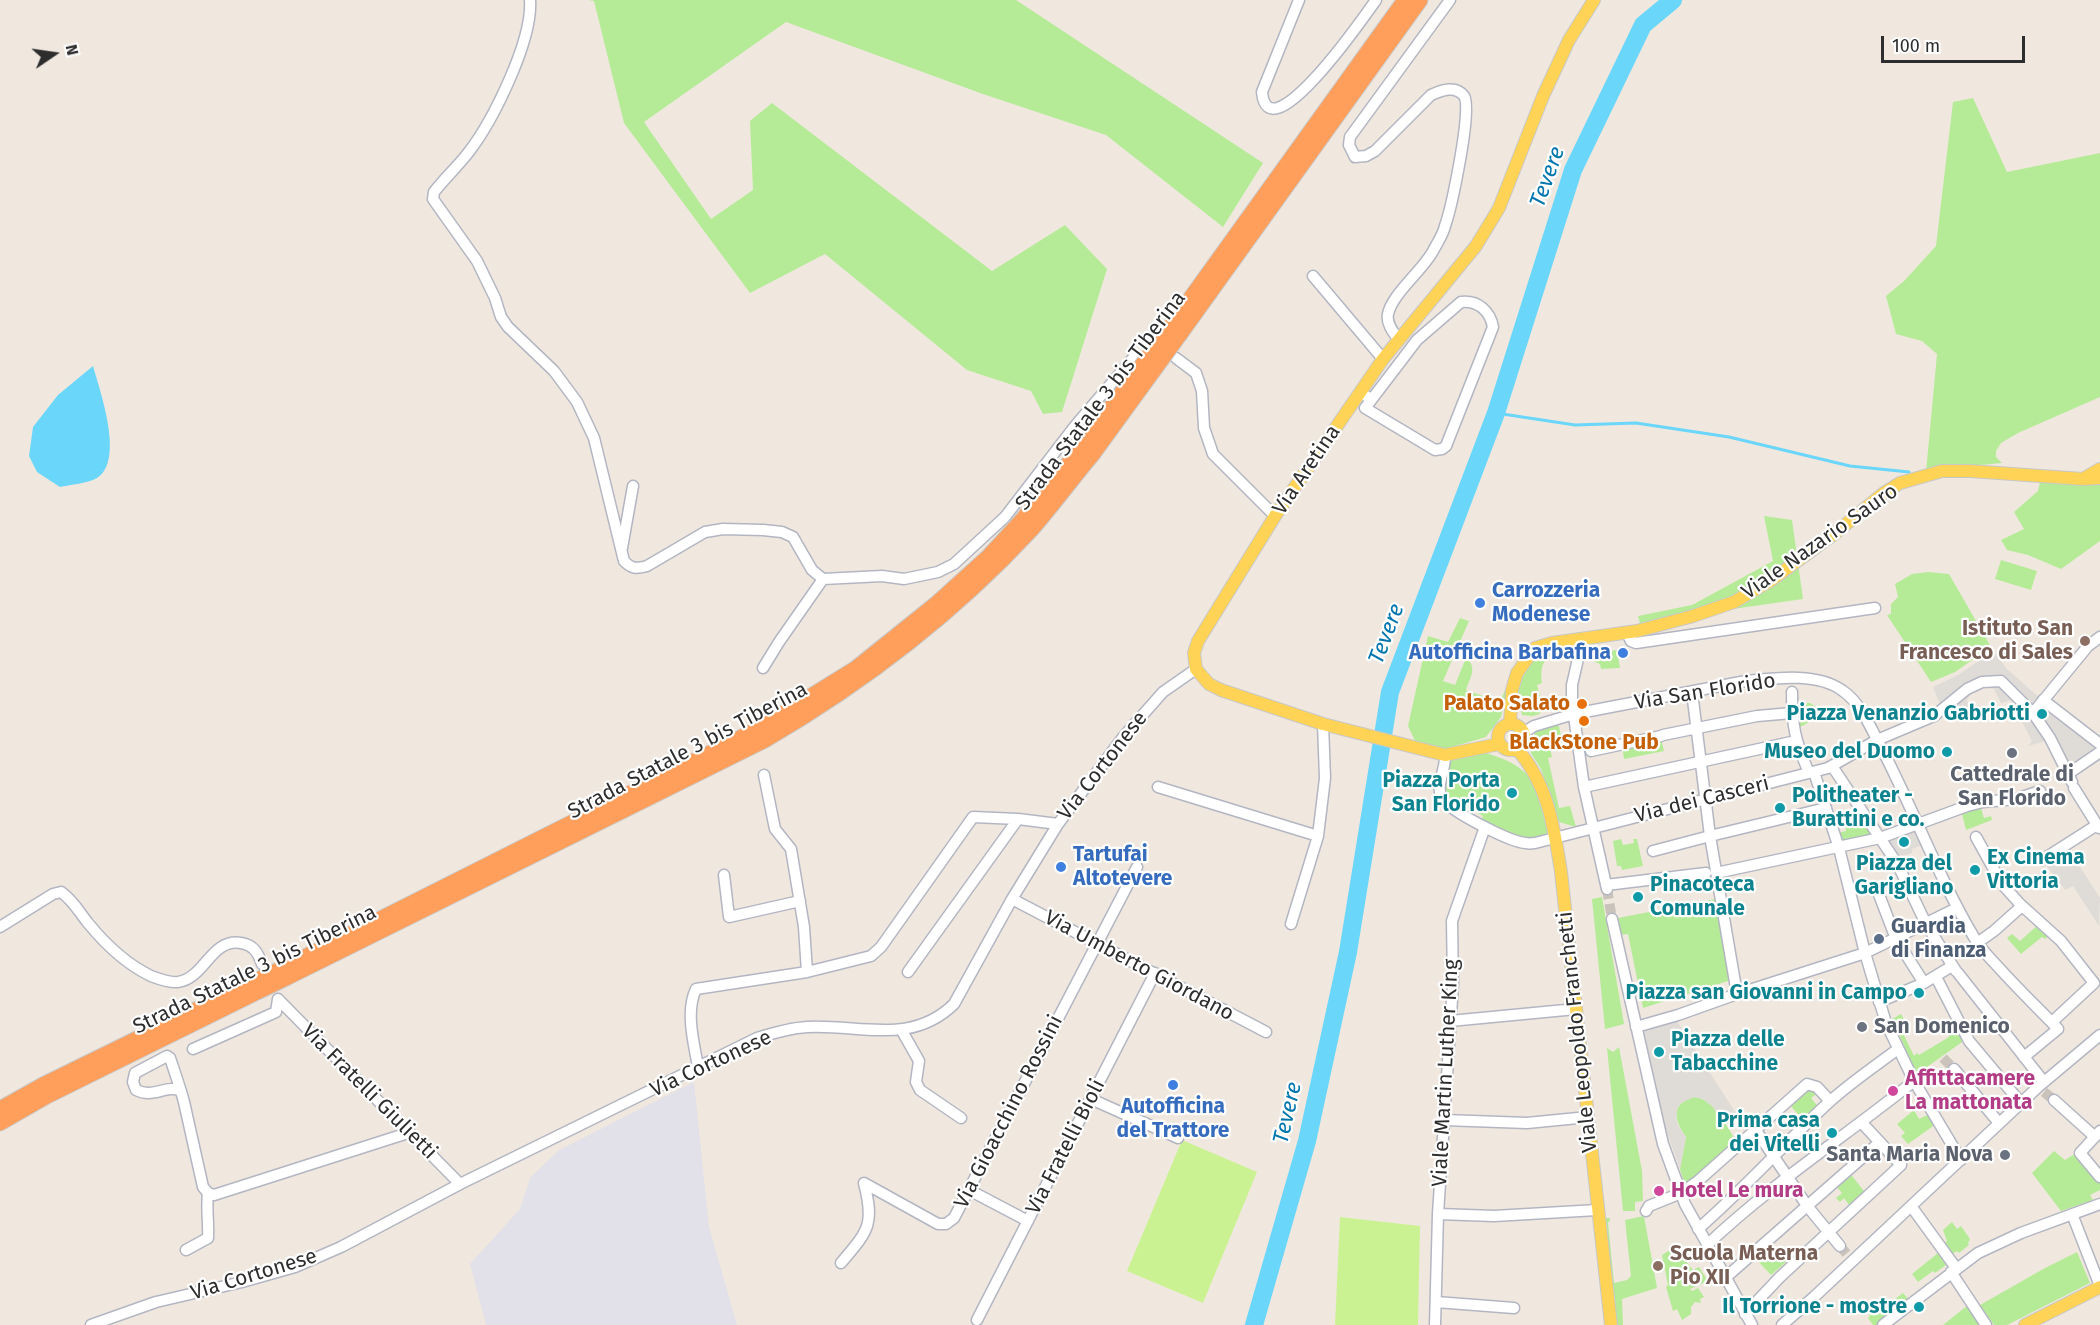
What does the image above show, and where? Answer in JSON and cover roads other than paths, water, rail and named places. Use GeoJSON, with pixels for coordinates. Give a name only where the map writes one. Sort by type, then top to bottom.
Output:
{"type":"FeatureCollection","features":[{"type":"Feature","properties":{"kind":"highway","name":"Strada Statale 3 bis Tiberina"},"geometry":{"type":"LineString","coordinates":[[1175,331],[1405,0]]}},
{"type":"Feature","properties":{"kind":"highway","name":"Strada Statale 3 bis Tiberina"},"geometry":{"type":"LineString","coordinates":[[0,1109],[43,1085],[286,972],[758,729],[855,669],[896,638],[988,557],[1087,451],[1420,0]]}},
{"type":"Feature","properties":{"kind":"highway","name":"Strada Statale 3 bis Tiberina"},"geometry":{"type":"LineString","coordinates":[[0,1123],[255,987]]}},
{"type":"Feature","properties":{"kind":"main road","name":"Via Aretina"},"geometry":{"type":"LineString","coordinates":[[1196,669],[1194,653],[1198,641],[1275,516],[1383,359],[1476,246],[1499,208],[1543,96],[1569,40],[1594,0]]}},
{"type":"Feature","properties":{"kind":"main road"},"geometry":{"type":"LineString","coordinates":[[2083,479],[2100,469]]}},
{"type":"Feature","properties":{"kind":"main road","name":"Viale Nazario Sauro"},"geometry":{"type":"LineString","coordinates":[[1510,724],[1512,690],[1517,674],[1535,648],[1552,643],[1627,633],[1734,602],[1756,591],[1900,483],[1942,471],[2100,478]]}},
{"type":"Feature","properties":{"kind":"main road"},"geometry":{"type":"LineString","coordinates":[[1196,669],[1202,678],[1215,687],[1345,731],[1429,752],[1445,755],[1499,744]]}},
{"type":"Feature","properties":{"kind":"main road"},"geometry":{"type":"LineString","coordinates":[[1506,725],[1518,727],[1523,733],[1523,742],[1517,749],[1505,749],[1499,744],[1499,731],[1506,725]]}},
{"type":"Feature","properties":{"kind":"main road","name":"Viale Leopoldo Franchetti"},"geometry":{"type":"LineString","coordinates":[[1517,749],[1538,778],[1548,801],[1556,836],[1611,1325]]}},
{"type":"Feature","properties":{"kind":"main road"},"geometry":{"type":"LineString","coordinates":[[2025,1325],[2100,1286]]}},
{"type":"Feature","properties":{"kind":"street"},"geometry":{"type":"LineString","coordinates":[[530,0],[527,31],[500,99],[469,151],[434,192],[433,199],[477,261],[495,298],[501,317],[508,327],[554,370],[587,420],[594,438],[624,561],[631,568],[647,566],[705,532],[723,529],[782,532],[793,537],[812,570],[823,579],[882,576],[904,579],[938,572],[954,564],[1005,517],[1075,426],[1134,357]]}},
{"type":"Feature","properties":{"kind":"street"},"geometry":{"type":"LineString","coordinates":[[1299,0],[1262,92],[1266,105],[1272,108],[1289,104],[1318,76],[1376,0]]}},
{"type":"Feature","properties":{"kind":"street"},"geometry":{"type":"LineString","coordinates":[[1398,339],[1387,316],[1392,304],[1432,254],[1445,228],[1467,123],[1467,100],[1463,94],[1455,90],[1439,91],[1431,95],[1375,152],[1366,156],[1355,157],[1349,145],[1350,137],[1450,0]]}},
{"type":"Feature","properties":{"kind":"street"},"geometry":{"type":"LineString","coordinates":[[1313,276],[1383,359]]}},
{"type":"Feature","properties":{"kind":"street"},"geometry":{"type":"LineString","coordinates":[[1469,301],[1486,309],[1493,327],[1446,446],[1435,450],[1365,408],[1372,399],[1417,340],[1461,302],[1469,301]]}},
{"type":"Feature","properties":{"kind":"street"},"geometry":{"type":"LineString","coordinates":[[1176,358],[1196,373],[1203,391],[1204,428],[1213,454],[1275,516]]}},
{"type":"Feature","properties":{"kind":"street"},"geometry":{"type":"LineString","coordinates":[[1360,393],[1372,399]]}},
{"type":"Feature","properties":{"kind":"street"},"geometry":{"type":"LineString","coordinates":[[622,551],[633,486]]}},
{"type":"Feature","properties":{"kind":"street"},"geometry":{"type":"LineString","coordinates":[[763,668],[823,579]]}},
{"type":"Feature","properties":{"kind":"street"},"geometry":{"type":"LineString","coordinates":[[1627,633],[1631,641],[1636,643],[1875,608]]}},
{"type":"Feature","properties":{"kind":"street"},"geometry":{"type":"LineString","coordinates":[[2042,860],[2098,827],[2070,779],[2050,738],[2033,713],[2088,646],[2100,637]]}},
{"type":"Feature","properties":{"kind":"street"},"geometry":{"type":"LineString","coordinates":[[1586,639],[1580,650],[1572,685],[1574,714],[1586,751],[1584,787],[1595,828],[1606,887],[1713,872],[1839,848],[1880,838],[1967,806],[2016,799],[2040,791]]}},
{"type":"Feature","properties":{"kind":"street","name":"Via Cortonese"},"geometry":{"type":"LineString","coordinates":[[91,1325],[156,1302],[295,1267],[341,1247],[460,1184],[757,1038],[784,1030],[807,1027],[902,1031],[932,1022],[954,1004],[1012,899],[1058,824],[1124,736],[1163,692],[1196,669]]}},
{"type":"Feature","properties":{"kind":"street","name":"Via San Florido"},"geometry":{"type":"LineString","coordinates":[[1523,733],[1534,726],[1574,714],[1746,681],[1792,684],[1813,679],[1837,687],[1846,693],[1859,708],[1919,824],[1957,908],[1977,943],[2055,1026]]}},
{"type":"Feature","properties":{"kind":"street","name":"Via dei Casceri"},"geometry":{"type":"LineString","coordinates":[[1556,836],[1595,828],[1832,766],[1877,741],[1934,716],[1967,689],[1982,682],[2001,681],[2033,713]]}},
{"type":"Feature","properties":{"kind":"street"},"geometry":{"type":"LineString","coordinates":[[1792,684],[1792,713],[1796,741],[1826,808],[1839,848],[1879,1002],[1914,1081],[1961,1160]]}},
{"type":"Feature","properties":{"kind":"street"},"geometry":{"type":"LineString","coordinates":[[1692,692],[1713,872],[1737,994]]}},
{"type":"Feature","properties":{"kind":"street"},"geometry":{"type":"LineString","coordinates":[[2043,700],[2100,744]]}},
{"type":"Feature","properties":{"kind":"street"},"geometry":{"type":"LineString","coordinates":[[1586,751],[1757,716],[1792,713]]}},
{"type":"Feature","properties":{"kind":"street"},"geometry":{"type":"LineString","coordinates":[[1291,924],[1318,836],[1325,778],[1323,724]]}},
{"type":"Feature","properties":{"kind":"street"},"geometry":{"type":"LineString","coordinates":[[1584,787],[1796,741]]}},
{"type":"Feature","properties":{"kind":"street"},"geometry":{"type":"LineString","coordinates":[[2070,779],[2100,752]]}},
{"type":"Feature","properties":{"kind":"street"},"geometry":{"type":"LineString","coordinates":[[1445,755],[1446,765],[1440,788],[1443,800],[1448,805],[1485,827],[1526,843],[1556,836]]}},
{"type":"Feature","properties":{"kind":"street"},"geometry":{"type":"LineString","coordinates":[[1832,766],[1894,859],[1926,924],[1955,970],[2024,1057],[2042,1087]]}},
{"type":"Feature","properties":{"kind":"street"},"geometry":{"type":"LineString","coordinates":[[764,775],[775,829],[791,849],[804,927],[807,972]]}},
{"type":"Feature","properties":{"kind":"street"},"geometry":{"type":"LineString","coordinates":[[1158,787],[1318,836]]}},
{"type":"Feature","properties":{"kind":"street"},"geometry":{"type":"LineString","coordinates":[[1653,851],[1826,808]]}},
{"type":"Feature","properties":{"kind":"street"},"geometry":{"type":"LineString","coordinates":[[698,1067],[692,1026],[692,999],[696,989],[807,972],[871,956],[885,940],[973,817],[1058,824]]}},
{"type":"Feature","properties":{"kind":"street"},"geometry":{"type":"LineString","coordinates":[[908,972],[1018,819]]}},
{"type":"Feature","properties":{"kind":"street","name":"Viale Martin Luther King"},"geometry":{"type":"LineString","coordinates":[[1435,1325],[1438,1214],[1453,984],[1452,921],[1485,827]]}},
{"type":"Feature","properties":{"kind":"street"},"geometry":{"type":"LineString","coordinates":[[1976,837],[2003,885],[2022,906],[2061,941],[2094,983],[2024,1057]]}},
{"type":"Feature","properties":{"kind":"street","name":"Via Gioacchino Rossini"},"geometry":{"type":"LineString","coordinates":[[841,1263],[867,1229],[870,1203],[864,1183],[938,1224],[946,1224],[954,1218],[1137,867]]}},
{"type":"Feature","properties":{"kind":"street"},"geometry":{"type":"LineString","coordinates":[[724,875],[729,916],[800,901]]}},
{"type":"Feature","properties":{"kind":"street"},"geometry":{"type":"LineString","coordinates":[[0,927],[53,894],[61,892],[70,898],[104,942],[133,968],[160,980],[177,982],[191,977],[221,946],[232,941],[248,944],[257,952],[262,964]]}},
{"type":"Feature","properties":{"kind":"street"},"geometry":{"type":"LineString","coordinates":[[1878,892],[1896,939],[1924,983]]}},
{"type":"Feature","properties":{"kind":"street","name":"Via Umberto Giordano"},"geometry":{"type":"LineString","coordinates":[[1012,899],[1266,1032]]}},
{"type":"Feature","properties":{"kind":"street"},"geometry":{"type":"LineString","coordinates":[[1977,943],[1994,932],[2022,906]]}},
{"type":"Feature","properties":{"kind":"street"},"geometry":{"type":"LineString","coordinates":[[1636,1027],[1865,953],[1957,908]]}},
{"type":"Feature","properties":{"kind":"street"},"geometry":{"type":"LineString","coordinates":[[1612,919],[1658,1125],[1681,1193],[1698,1229],[1752,1325]]}},
{"type":"Feature","properties":{"kind":"street"},"geometry":{"type":"LineString","coordinates":[[1879,1002],[1936,976],[1955,970]]}},
{"type":"Feature","properties":{"kind":"street","name":"Via Fratelli Bioli"},"geometry":{"type":"LineString","coordinates":[[977,1320],[1155,973]]}},
{"type":"Feature","properties":{"kind":"street"},"geometry":{"type":"LineString","coordinates":[[1936,976],[1969,1041],[2022,1103]]}},
{"type":"Feature","properties":{"kind":"street","name":"Via Fratelli Giulietti"},"geometry":{"type":"LineString","coordinates":[[193,1049],[276,1012],[278,999],[460,1184]]}},
{"type":"Feature","properties":{"kind":"street"},"geometry":{"type":"LineString","coordinates":[[1450,1021],[1576,1009]]}},
{"type":"Feature","properties":{"kind":"street"},"geometry":{"type":"LineString","coordinates":[[902,1031],[919,1061],[916,1082],[920,1090],[962,1118]]}},
{"type":"Feature","properties":{"kind":"street"},"geometry":{"type":"LineString","coordinates":[[1782,1325],[1999,1123],[2100,1035]]}},
{"type":"Feature","properties":{"kind":"street"},"geometry":{"type":"LineString","coordinates":[[1698,1229],[1830,1101],[1898,1049]]}},
{"type":"Feature","properties":{"kind":"street"},"geometry":{"type":"LineString","coordinates":[[181,1091],[176,1089],[145,1094],[136,1090],[133,1082],[135,1073],[167,1056],[170,1058],[181,1091],[203,1187],[208,1193],[214,1195],[408,1133]]}},
{"type":"Feature","properties":{"kind":"street"},"geometry":{"type":"LineString","coordinates":[[1954,1069],[1999,1123]]}},
{"type":"Feature","properties":{"kind":"street"},"geometry":{"type":"LineString","coordinates":[[1707,1245],[1757,1200],[1862,1123],[1914,1081]]}},
{"type":"Feature","properties":{"kind":"street"},"geometry":{"type":"LineString","coordinates":[[1646,1211],[1649,1206],[1681,1193],[1698,1180],[1807,1084],[1817,1087],[1830,1101]]}},
{"type":"Feature","properties":{"kind":"street"},"geometry":{"type":"LineString","coordinates":[[1091,1099],[1178,1138]]}},
{"type":"Feature","properties":{"kind":"street"},"geometry":{"type":"LineString","coordinates":[[2054,1101],[2097,1134],[2080,1153],[2100,1177]]}},
{"type":"Feature","properties":{"kind":"street"},"geometry":{"type":"LineString","coordinates":[[1443,1120],[1527,1123],[1588,1117]]}},
{"type":"Feature","properties":{"kind":"street"},"geometry":{"type":"LineString","coordinates":[[1745,1314],[1901,1165],[1862,1123]]}},
{"type":"Feature","properties":{"kind":"street"},"geometry":{"type":"LineString","coordinates":[[1755,1129],[1808,1207],[1840,1246]]}},
{"type":"Feature","properties":{"kind":"street"},"geometry":{"type":"LineString","coordinates":[[1725,1278],[1808,1207],[1878,1140]]}},
{"type":"Feature","properties":{"kind":"street"},"geometry":{"type":"LineString","coordinates":[[1745,1185],[1757,1200]]}},
{"type":"Feature","properties":{"kind":"street"},"geometry":{"type":"LineString","coordinates":[[969,1190],[1028,1221]]}},
{"type":"Feature","properties":{"kind":"street"},"geometry":{"type":"LineString","coordinates":[[186,1250],[207,1238],[208,1193]]}},
{"type":"Feature","properties":{"kind":"street"},"geometry":{"type":"LineString","coordinates":[[1883,1325],[1978,1253],[2021,1233],[2100,1204]]}},
{"type":"Feature","properties":{"kind":"street"},"geometry":{"type":"LineString","coordinates":[[1911,1206],[1954,1270],[1986,1325]]}},
{"type":"Feature","properties":{"kind":"street"},"geometry":{"type":"LineString","coordinates":[[1438,1214],[1494,1216],[1597,1210]]}},
{"type":"Feature","properties":{"kind":"street"},"geometry":{"type":"LineString","coordinates":[[2072,1214],[2100,1286]]}},
{"type":"Feature","properties":{"kind":"street"},"geometry":{"type":"LineString","coordinates":[[1436,1302],[1514,1308]]}},
{"type":"Feature","properties":{"kind":"water"},"geometry":{"type":"Polygon","coordinates":[[[93,366],[108,425],[109,457],[105,469],[97,478],[60,487],[37,472],[29,456],[33,427],[58,395],[93,366]]]}},
{"type":"Feature","properties":{"kind":"waterway","name":"Tevere"},"geometry":{"type":"LineString","coordinates":[[1254,1325],[1307,1141],[1348,952],[1390,692],[1496,413],[1573,170],[1643,25],[1673,0]]}},
{"type":"Feature","properties":{"kind":"waterway"},"geometry":{"type":"LineString","coordinates":[[1496,413],[1575,425],[1636,423],[1729,437],[1850,466],[1909,472]]}},
{"type":"Feature","properties":{"kind":"tunnel"},"geometry":{"type":"LineString","coordinates":[[1607,889],[1612,919]]}},
{"type":"Feature","properties":{"kind":"tunnel"},"geometry":{"type":"LineString","coordinates":[[1943,1058],[1954,1069]]}},
{"type":"Feature","properties":{"kind":"tunnel"},"geometry":{"type":"LineString","coordinates":[[2044,1092],[2054,1100]]}},
{"type":"Feature","properties":{"kind":"tunnel"},"geometry":{"type":"LineString","coordinates":[[1840,1246],[1851,1259]]}},
{"type":"Feature","properties":{"kind":"place","name":"Carrozzeria Modenese"},"geometry":{"type":"Point","coordinates":[1480,603]}},
{"type":"Feature","properties":{"kind":"place","name":"Istituto San Francesco di Sales"},"geometry":{"type":"Point","coordinates":[2085,641]}},
{"type":"Feature","properties":{"kind":"place","name":"Autofficina Barbafina"},"geometry":{"type":"Point","coordinates":[1623,653]}},
{"type":"Feature","properties":{"kind":"place","name":"Palato Salato"},"geometry":{"type":"Point","coordinates":[1582,704]}},
{"type":"Feature","properties":{"kind":"place","name":"Piazza Venanzio Gabriotti"},"geometry":{"type":"Point","coordinates":[2042,714]}},
{"type":"Feature","properties":{"kind":"place","name":"BlackStone Pub"},"geometry":{"type":"Point","coordinates":[1584,721]}},
{"type":"Feature","properties":{"kind":"place","name":"Museo del Duomo"},"geometry":{"type":"Point","coordinates":[1947,752]}},
{"type":"Feature","properties":{"kind":"place","name":"Cattedrale di San Florido"},"geometry":{"type":"Point","coordinates":[2012,753]}},
{"type":"Feature","properties":{"kind":"place","name":"Piazza Porta San Florido"},"geometry":{"type":"Point","coordinates":[1512,793]}},
{"type":"Feature","properties":{"kind":"place","name":"Politheater - Burattini e co."},"geometry":{"type":"Point","coordinates":[1780,808]}},
{"type":"Feature","properties":{"kind":"place","name":"Piazza del Garigliano"},"geometry":{"type":"Point","coordinates":[1904,842]}},
{"type":"Feature","properties":{"kind":"place","name":"Tartufai Altotevere"},"geometry":{"type":"Point","coordinates":[1061,867]}},
{"type":"Feature","properties":{"kind":"place","name":"Ex Cinema Vittoria"},"geometry":{"type":"Point","coordinates":[1975,870]}},
{"type":"Feature","properties":{"kind":"place","name":"Pinacoteca Comunale"},"geometry":{"type":"Point","coordinates":[1638,897]}},
{"type":"Feature","properties":{"kind":"place","name":"Guardia di Finanza"},"geometry":{"type":"Point","coordinates":[1879,939]}},
{"type":"Feature","properties":{"kind":"place","name":"Piazza san Giovanni in Campo"},"geometry":{"type":"Point","coordinates":[1919,993]}},
{"type":"Feature","properties":{"kind":"place","name":"San Domenico"},"geometry":{"type":"Point","coordinates":[1862,1027]}},
{"type":"Feature","properties":{"kind":"place","name":"Piazza delle Tabacchine"},"geometry":{"type":"Point","coordinates":[1659,1052]}},
{"type":"Feature","properties":{"kind":"place","name":"Autofficina del Trattore"},"geometry":{"type":"Point","coordinates":[1173,1085]}},
{"type":"Feature","properties":{"kind":"place","name":"Affittacamere La mattonata"},"geometry":{"type":"Point","coordinates":[1893,1091]}},
{"type":"Feature","properties":{"kind":"place","name":"Prima casa dei Vitelli"},"geometry":{"type":"Point","coordinates":[1832,1133]}},
{"type":"Feature","properties":{"kind":"place","name":"Santa Maria Nova"},"geometry":{"type":"Point","coordinates":[2005,1155]}},
{"type":"Feature","properties":{"kind":"place","name":"Hotel Le mura"},"geometry":{"type":"Point","coordinates":[1659,1191]}},
{"type":"Feature","properties":{"kind":"place","name":"Scuola Materna Pio XII"},"geometry":{"type":"Point","coordinates":[1658,1266]}},
{"type":"Feature","properties":{"kind":"place","name":"Il Torrione - mostre"},"geometry":{"type":"Point","coordinates":[1919,1307]}}]}
